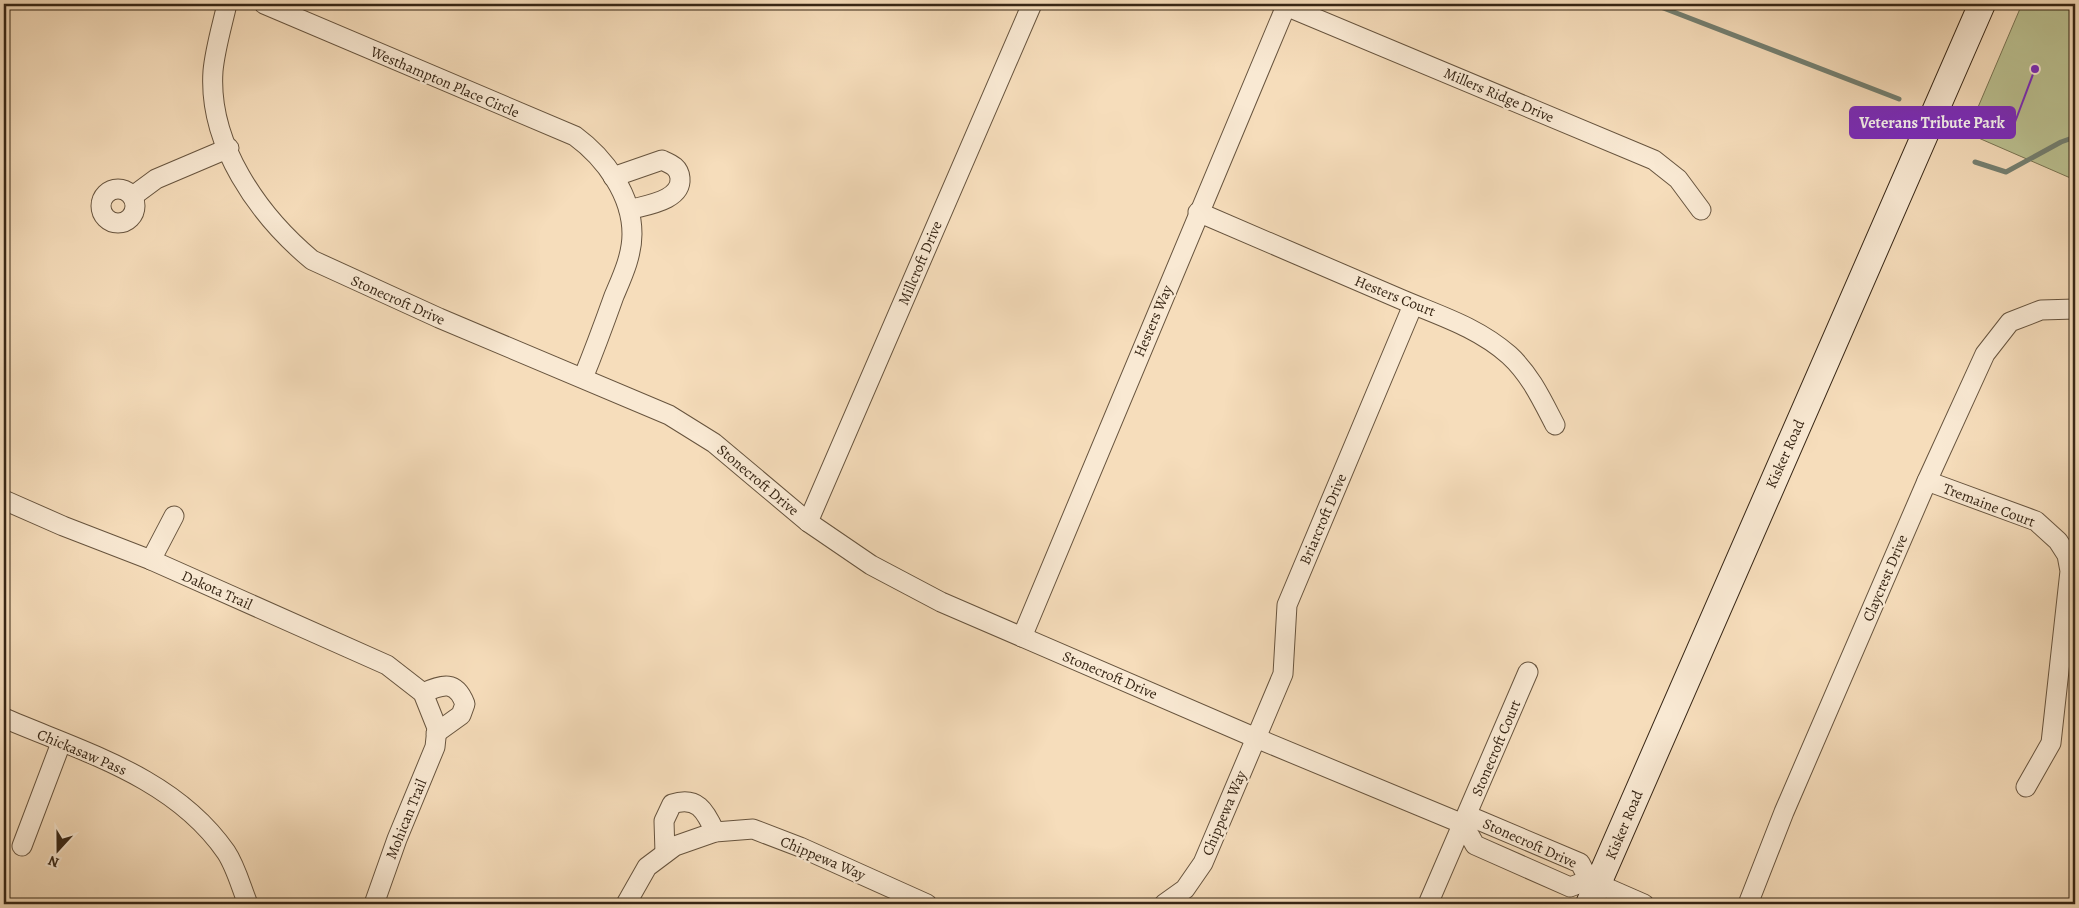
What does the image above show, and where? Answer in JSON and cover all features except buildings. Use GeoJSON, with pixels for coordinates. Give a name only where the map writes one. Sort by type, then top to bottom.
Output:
{"type":"FeatureCollection","features":[{"type":"Feature","properties":{"kind":"main road","name":"Kisker Road"},"geometry":{"type":"LineString","coordinates":[[1592,889],[1982,4]]}},
{"type":"Feature","properties":{"kind":"street","name":"Stonecroft Drive"},"geometry":{"type":"LineString","coordinates":[[227,4],[213,70],[219,126],[245,185],[260,208],[295,246],[312,260],[439,318],[669,415],[714,443],[808,522],[871,565],[941,602],[1256,738],[1463,824],[1475,846],[1570,888],[1592,889],[1580,863],[1476,819],[1463,824]]}},
{"type":"Feature","properties":{"kind":"street","name":"Westhampton Place Circle"},"geometry":{"type":"LineString","coordinates":[[264,4],[575,136],[591,148],[609,168],[629,210],[632,235],[628,260],[583,378]]}},
{"type":"Feature","properties":{"kind":"street","name":"Millcroft Drive"},"geometry":{"type":"LineString","coordinates":[[808,522],[1032,4]]}},
{"type":"Feature","properties":{"kind":"street","name":"Millers Ridge Drive"},"geometry":{"type":"LineString","coordinates":[[1283,5],[1654,160],[1678,179],[1701,210]]}},
{"type":"Feature","properties":{"kind":"street","name":"Hesters Way"},"geometry":{"type":"LineString","coordinates":[[1022,637],[1283,5]]}},
{"type":"Feature","properties":{"kind":"street"},"geometry":{"type":"LineString","coordinates":[[133,196],[156,178],[228,148]]}},
{"type":"Feature","properties":{"kind":"street"},"geometry":{"type":"LineString","coordinates":[[613,177],[662,160],[673,164],[680,171],[681,181],[676,192],[668,198],[629,210]]}},
{"type":"Feature","properties":{"kind":"street","name":"Hesters Court"},"geometry":{"type":"LineString","coordinates":[[1198,212],[1414,305],[1452,319],[1482,335],[1510,356],[1532,381],[1555,425]]}},
{"type":"Feature","properties":{"kind":"street","name":"Briarcroft Drive"},"geometry":{"type":"LineString","coordinates":[[1256,738],[1282,674],[1287,605],[1414,305]]}},
{"type":"Feature","properties":{"kind":"street","name":"Claycrest Drive"},"geometry":{"type":"LineString","coordinates":[[1748,904],[1788,803],[1927,481],[1985,354],[2010,322],[2041,310],[2075,309]]}},
{"type":"Feature","properties":{"kind":"street","name":"Tremaine Court"},"geometry":{"type":"LineString","coordinates":[[1927,481],[2036,521],[2058,541],[2067,555],[2070,571],[2051,743],[2026,787]]}},
{"type":"Feature","properties":{"kind":"street","name":"Dakota Trail"},"geometry":{"type":"LineString","coordinates":[[4,500],[63,526],[151,560],[387,665],[423,693]]}},
{"type":"Feature","properties":{"kind":"street"},"geometry":{"type":"LineString","coordinates":[[151,560],[174,516]]}},
{"type":"Feature","properties":{"kind":"street","name":"Stonecroft Court"},"geometry":{"type":"LineString","coordinates":[[1428,904],[1528,672]]}},
{"type":"Feature","properties":{"kind":"street"},"geometry":{"type":"LineString","coordinates":[[423,693],[440,686],[453,687],[462,696],[465,704],[461,715],[436,734]]}},
{"type":"Feature","properties":{"kind":"street","name":"Mohican Trail"},"geometry":{"type":"LineString","coordinates":[[374,904],[397,839],[435,747],[436,728],[423,693]]}},
{"type":"Feature","properties":{"kind":"street","name":"Chickasaw Pass"},"geometry":{"type":"LineString","coordinates":[[4,718],[61,743],[98,756],[168,794],[190,812],[225,850],[248,904]]}},
{"type":"Feature","properties":{"kind":"street","name":"Chippewa Way"},"geometry":{"type":"LineString","coordinates":[[1164,904],[1185,889],[1203,863],[1256,738]]}},
{"type":"Feature","properties":{"kind":"street"},"geometry":{"type":"LineString","coordinates":[[22,846],[61,743]]}},
{"type":"Feature","properties":{"kind":"street"},"geometry":{"type":"LineString","coordinates":[[665,853],[664,821],[672,804],[682,801],[692,802],[707,813],[715,832]]}},
{"type":"Feature","properties":{"kind":"street","name":"Chippewa Way"},"geometry":{"type":"LineString","coordinates":[[626,904],[648,867],[675,846],[715,832],[753,829],[800,847],[915,902]]}},
{"type":"Feature","properties":{"kind":"street"},"geometry":{"type":"LineString","coordinates":[[1592,889],[1644,904]]}},
{"type":"Feature","properties":{"kind":"green space"},"geometry":{"type":"Polygon","coordinates":[[[2022,4],[2075,4],[2075,180],[1967,133],[2022,4]]]}},
{"type":"Feature","properties":{"kind":"waterway"},"geometry":{"type":"LineString","coordinates":[[1653,4],[1899,99]]}},
{"type":"Feature","properties":{"kind":"waterway"},"geometry":{"type":"LineString","coordinates":[[1975,162],[2006,172],[2061,142],[2075,137]]}},
{"type":"Feature","properties":{"kind":"place","name":"Veterans Tribute Park"},"geometry":{"type":"Point","coordinates":[2035,69]}}]}
